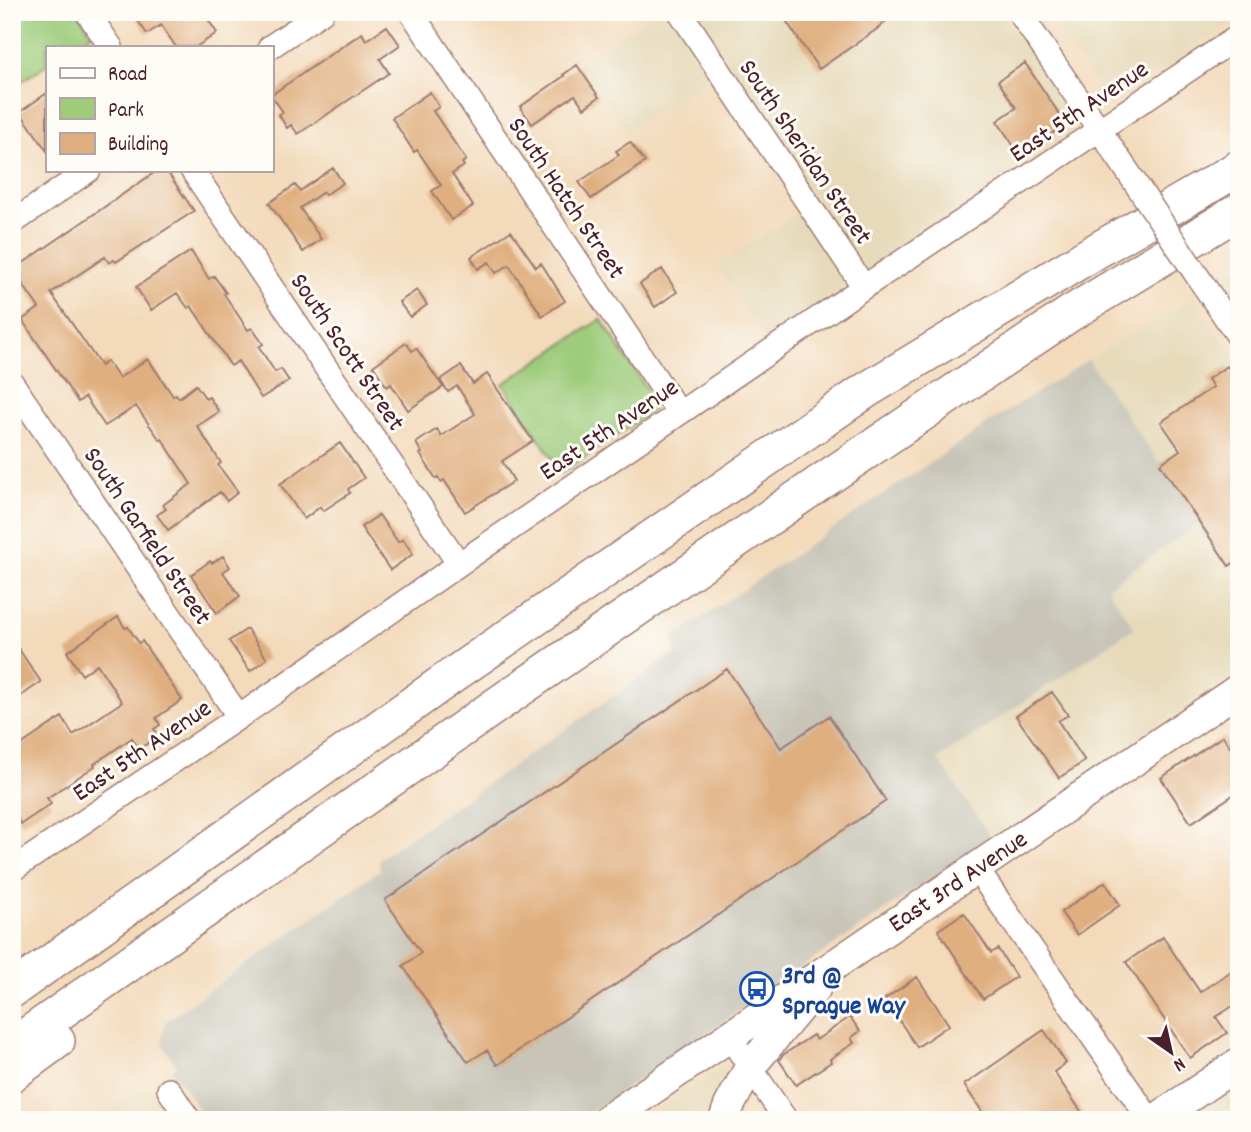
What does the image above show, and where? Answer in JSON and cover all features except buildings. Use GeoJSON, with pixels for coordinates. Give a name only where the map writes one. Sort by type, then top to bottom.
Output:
{"type":"FeatureCollection","features":[{"type":"Feature","properties":{"kind":"highway"},"geometry":{"type":"LineString","coordinates":[[12,990],[463,668],[864,391],[1239,168]]}},
{"type":"Feature","properties":{"kind":"highway"},"geometry":{"type":"LineString","coordinates":[[12,1046],[498,704],[1071,313],[1239,211]]}},
{"type":"Feature","properties":{"kind":"highway"},"geometry":{"type":"LineString","coordinates":[[12,960],[463,668]]}},
{"type":"Feature","properties":{"kind":"highway"},"geometry":{"type":"LineString","coordinates":[[12,1074],[185,946],[498,704]]}},
{"type":"Feature","properties":{"kind":"main road","name":"East 3rd Avenue"},"geometry":{"type":"LineString","coordinates":[[607,1120],[976,868],[1236,696]]}},
{"type":"Feature","properties":{"kind":"main road"},"geometry":{"type":"LineString","coordinates":[[724,1120],[750,1067],[838,962]]}},
{"type":"Feature","properties":{"kind":"main road"},"geometry":{"type":"LineString","coordinates":[[1153,1120],[1239,1063]]}},
{"type":"Feature","properties":{"kind":"street"},"geometry":{"type":"LineString","coordinates":[[87,12],[110,46]]}},
{"type":"Feature","properties":{"kind":"street"},"geometry":{"type":"LineString","coordinates":[[271,46],[322,12]]}},
{"type":"Feature","properties":{"kind":"street","name":"South Hatch Street"},"geometry":{"type":"LineString","coordinates":[[411,12],[679,413]]}},
{"type":"Feature","properties":{"kind":"street","name":"South Sheridan Street"},"geometry":{"type":"LineString","coordinates":[[680,12],[864,287]]}},
{"type":"Feature","properties":{"kind":"street"},"geometry":{"type":"LineString","coordinates":[[1019,12],[1239,337]]}},
{"type":"Feature","properties":{"kind":"street","name":"East 5th Avenue"},"geometry":{"type":"LineString","coordinates":[[14,866],[239,717],[864,287],[1239,36]]}},
{"type":"Feature","properties":{"kind":"street"},"geometry":{"type":"LineString","coordinates":[[12,223],[86,172]]}},
{"type":"Feature","properties":{"kind":"street","name":"South Scott Street"},"geometry":{"type":"LineString","coordinates":[[193,172],[458,564]]}},
{"type":"Feature","properties":{"kind":"street","name":"South Garfield Street"},"geometry":{"type":"LineString","coordinates":[[12,383],[239,717]]}},
{"type":"Feature","properties":{"kind":"street"},"geometry":{"type":"LineString","coordinates":[[976,868],[1153,1120]]}},
{"type":"Feature","properties":{"kind":"street"},"geometry":{"type":"LineString","coordinates":[[729,1037],[786,1120]]}},
{"type":"Feature","properties":{"kind":"street"},"geometry":{"type":"LineString","coordinates":[[169,1090],[189,1120]]}},
{"type":"Feature","properties":{"kind":"shaded area"},"geometry":{"type":"Polygon","coordinates":[[[657,12],[1000,12],[1072,118],[1073,125],[1070,131],[766,340],[717,266],[801,209],[711,76],[627,132],[581,64],[657,12]]]}},
{"type":"Feature","properties":{"kind":"shaded area"},"geometry":{"type":"Polygon","coordinates":[[[1048,12],[1239,12],[1239,17],[1114,100],[1104,95],[1048,12]]]}},
{"type":"Feature","properties":{"kind":"shaded area"},"geometry":{"type":"Polygon","coordinates":[[[1239,266],[1239,337],[1204,286],[1239,266]]]}},
{"type":"Feature","properties":{"kind":"shaded area"},"geometry":{"type":"Polygon","coordinates":[[[1193,298],[1239,365],[1239,408],[1159,463],[1088,360],[1193,298]]]}},
{"type":"Feature","properties":{"kind":"shaded area"},"geometry":{"type":"Polygon","coordinates":[[[1088,360],[1159,463],[1239,408],[1239,560],[1227,568],[1197,525],[1107,587],[1134,628],[938,759],[991,838],[579,1120],[206,1120],[172,1070],[177,1066],[162,1044],[165,1022],[380,870],[379,859],[677,652],[672,638],[992,421],[1088,360]]]}},
{"type":"Feature","properties":{"kind":"shaded area"},"geometry":{"type":"Polygon","coordinates":[[[1198,525],[1227,567],[1239,560],[1239,670],[991,838],[938,759],[1133,629],[1107,587],[1198,525]]]}},
{"type":"Feature","properties":{"kind":"shaded area"},"geometry":{"type":"Polygon","coordinates":[[[724,1067],[731,1077],[711,1120],[643,1120],[718,1069],[724,1067]]]}},
{"type":"Feature","properties":{"kind":"shaded area"},"geometry":{"type":"Polygon","coordinates":[[[146,1086],[169,1120],[93,1120],[146,1086]]]}},
{"type":"Feature","properties":{"kind":"shaded area"},"geometry":{"type":"Polygon","coordinates":[[[1239,1088],[1239,1120],[1192,1120],[1239,1088]]]}},
{"type":"Feature","properties":{"kind":"green space"},"geometry":{"type":"Polygon","coordinates":[[[12,12],[78,12],[92,34],[74,46],[46,46],[46,65],[12,88],[12,12]]]}},
{"type":"Feature","properties":{"kind":"green space"},"geometry":{"type":"Polygon","coordinates":[[[601,319],[653,399],[653,411],[562,473],[503,384],[601,319]]]}},
{"type":"Feature","properties":{"kind":"place","name":"3rd @ Sprague Way"},"geometry":{"type":"Point","coordinates":[757,989]}}]}
